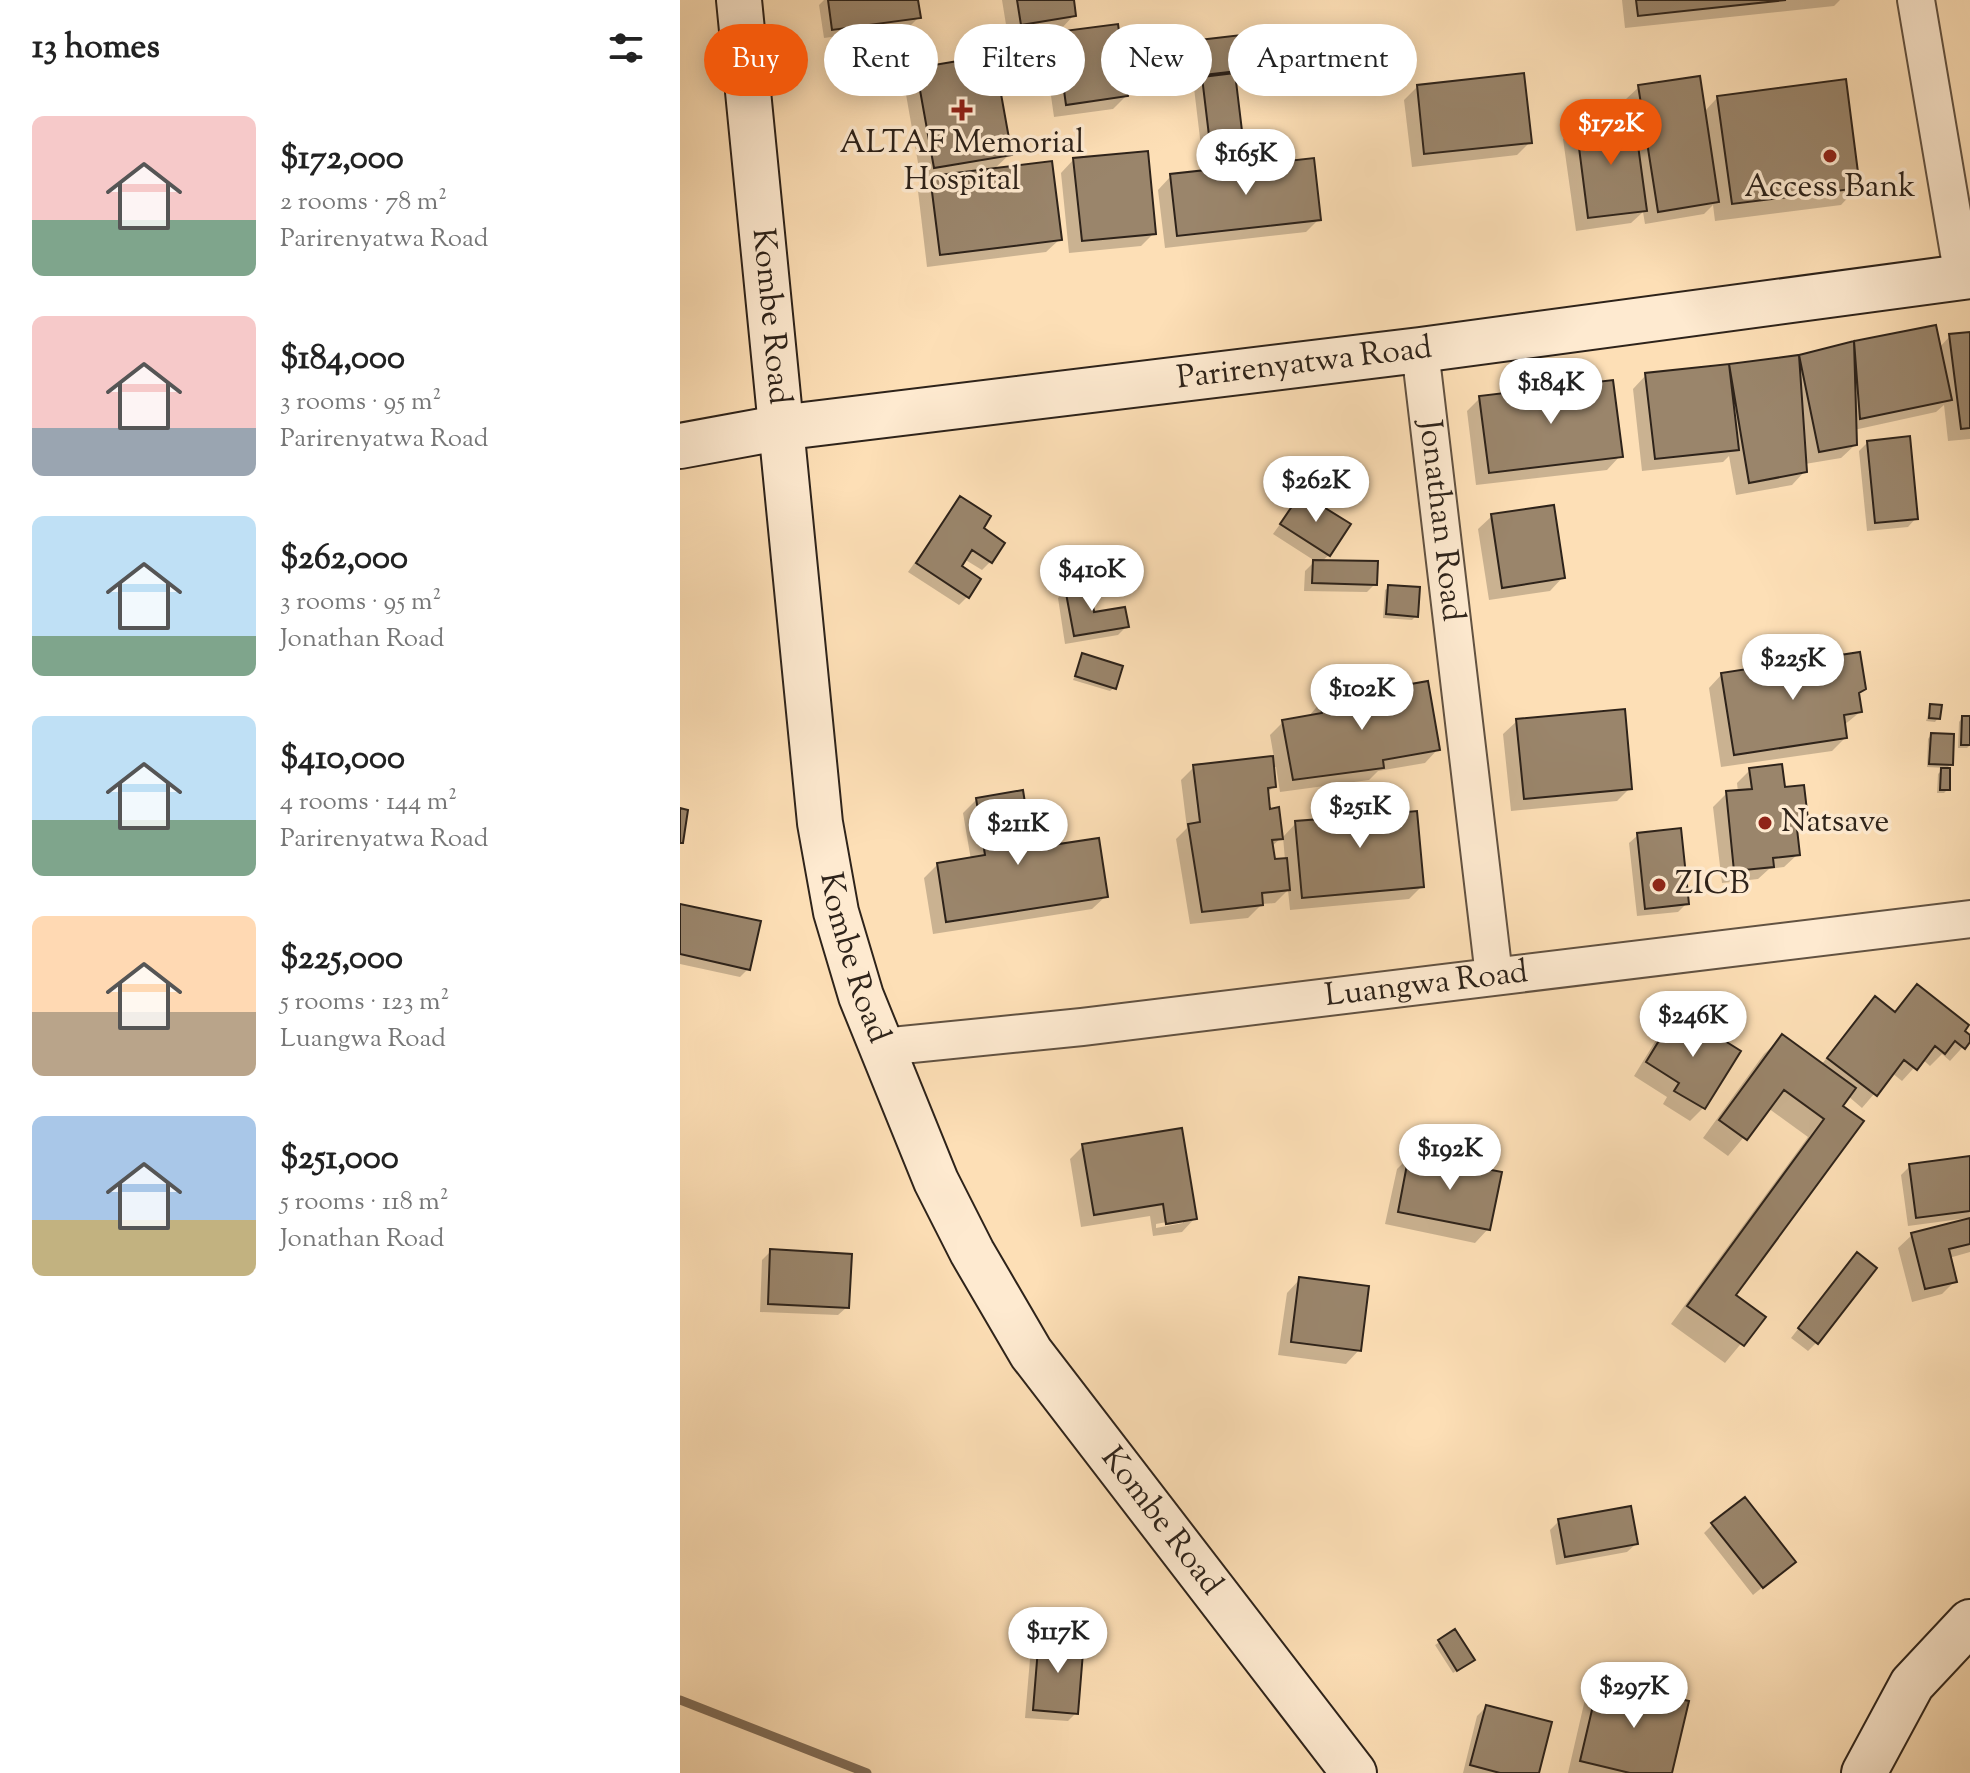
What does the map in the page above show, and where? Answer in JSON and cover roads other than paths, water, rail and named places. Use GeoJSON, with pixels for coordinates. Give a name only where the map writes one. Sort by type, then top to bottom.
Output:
{"type":"FeatureCollection","features":[{"type":"Feature","properties":{"kind":"street","name":"Kombe Road"},"geometry":{"type":"LineString","coordinates":[[739,0],[820,823],[836,912],[861,996],[936,1181],[1031,1353],[1354,1773]]}},
{"type":"Feature","properties":{"kind":"street"},"geometry":{"type":"LineString","coordinates":[[1916,0],[1967,276]]}},
{"type":"Feature","properties":{"kind":"street","name":"Parirenyatwa Road"},"geometry":{"type":"LineString","coordinates":[[680,446],[779,428],[1420,350],[1967,276]]}},
{"type":"Feature","properties":{"kind":"street","name":"Jonathan Road"},"geometry":{"type":"LineString","coordinates":[[1420,350],[1494,976]]}},
{"type":"Feature","properties":{"kind":"street","name":"Luangwa Road"},"geometry":{"type":"LineString","coordinates":[[882,1047],[1970,919]]}},
{"type":"Feature","properties":{"kind":"street"},"geometry":{"type":"LineString","coordinates":[[1864,1773],[1912,1684],[1970,1622]]}},
{"type":"Feature","properties":{"kind":"waterway"},"geometry":{"type":"LineString","coordinates":[[680,1700],[867,1773]]}},
{"type":"Feature","properties":{"kind":"place","name":"ALTAF Memorial Hospital"},"geometry":{"type":"Point","coordinates":[962,110]}},
{"type":"Feature","properties":{"kind":"place","name":"Access Bank"},"geometry":{"type":"Point","coordinates":[1830,156]}},
{"type":"Feature","properties":{"kind":"place","name":"Natsave"},"geometry":{"type":"Point","coordinates":[1765,823]}},
{"type":"Feature","properties":{"kind":"place","name":"ZICB"},"geometry":{"type":"Point","coordinates":[1659,885]}}]}
